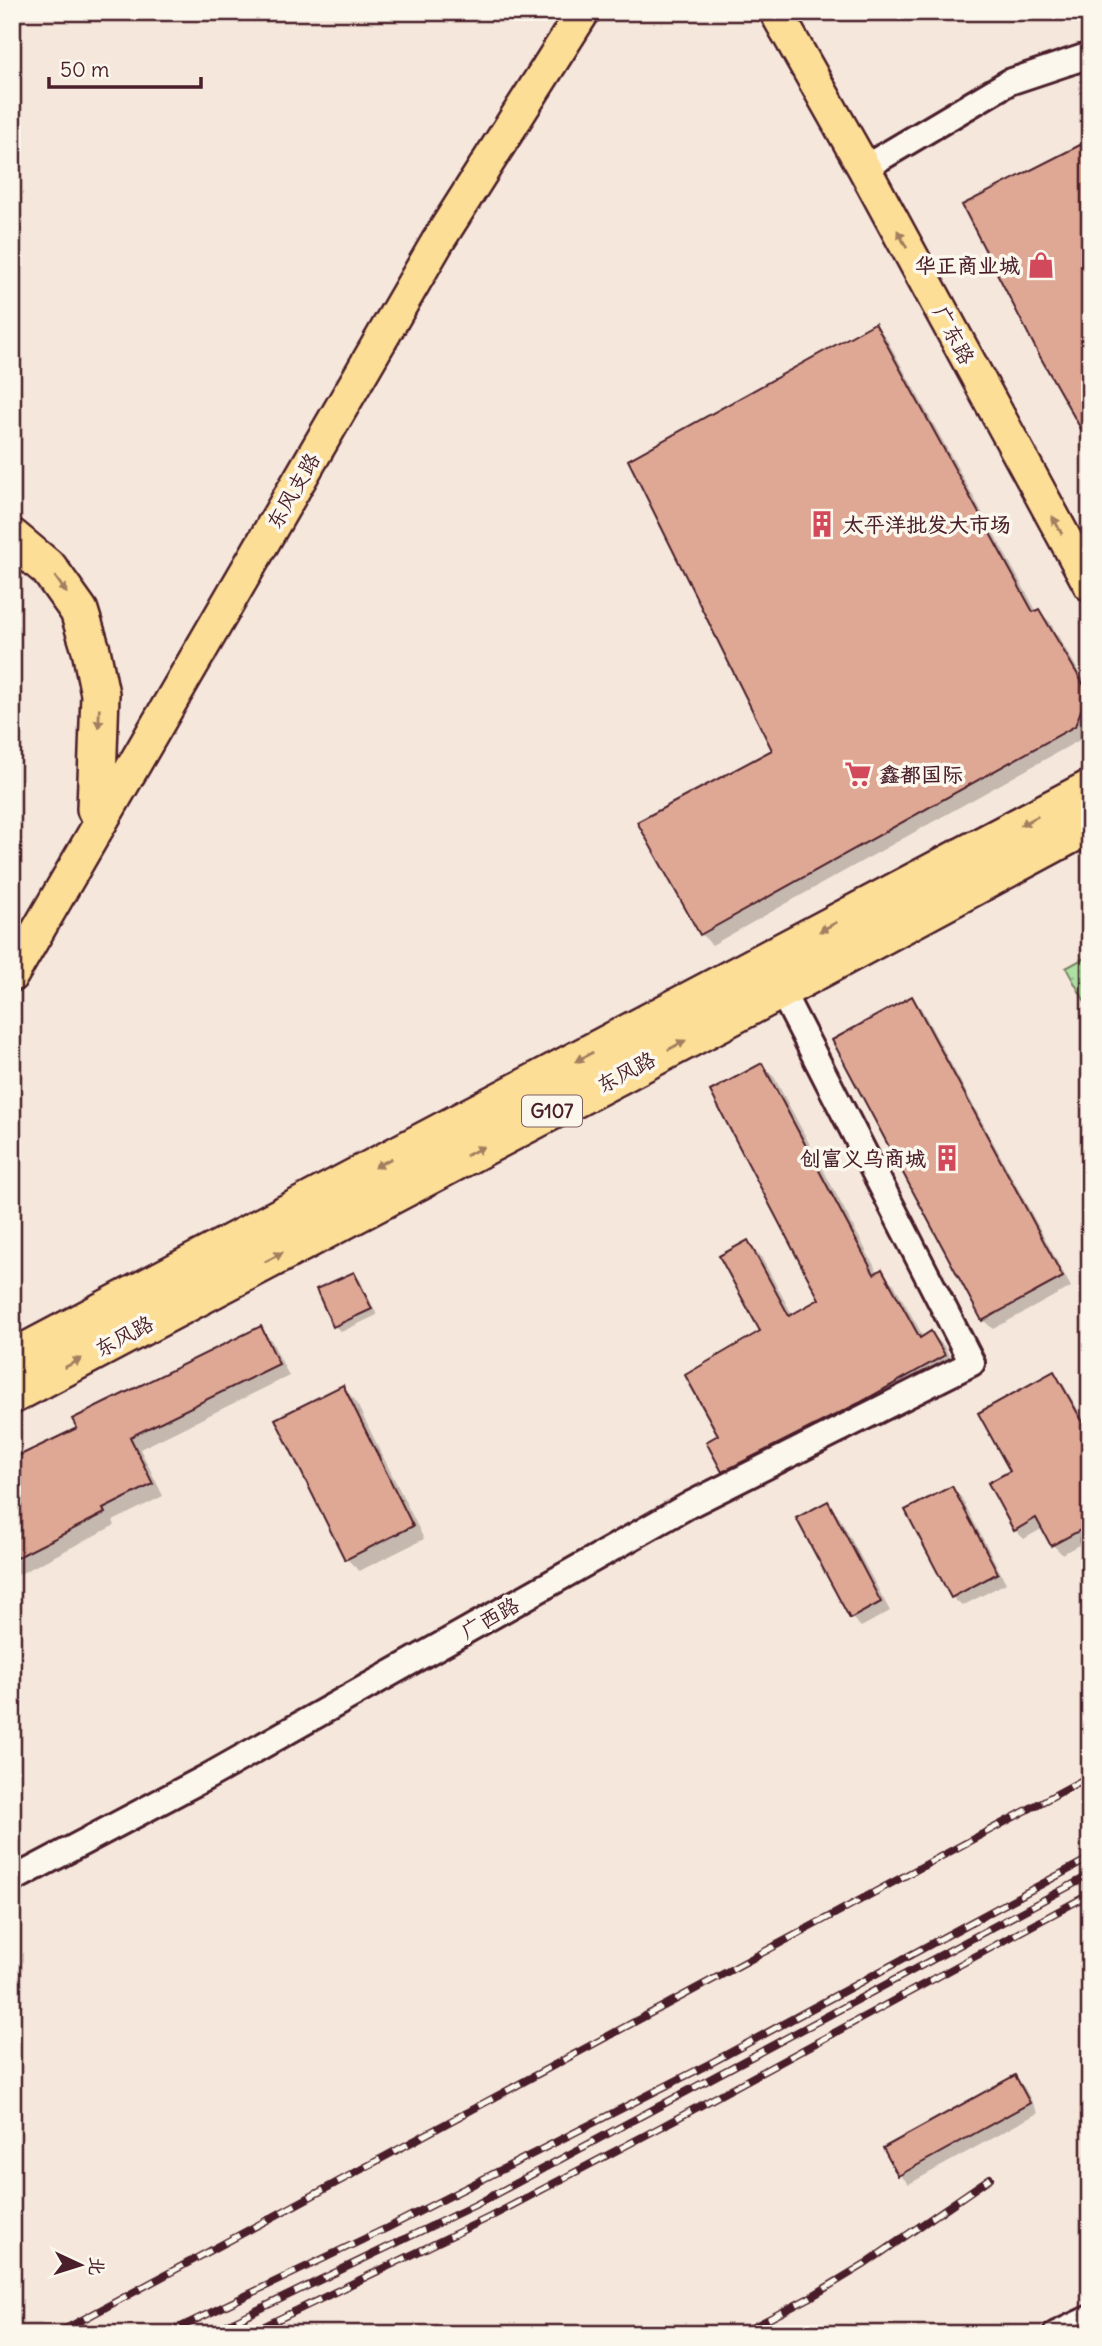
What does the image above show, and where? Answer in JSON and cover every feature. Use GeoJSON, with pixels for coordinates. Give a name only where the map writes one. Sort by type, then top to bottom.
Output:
{"type":"FeatureCollection","features":[{"type":"Feature","properties":{"kind":"highway"},"geometry":{"type":"LineString","coordinates":[[12,538],[49,569],[79,611],[92,650],[100,694],[96,809]]}},
{"type":"Feature","properties":{"kind":"highway","name":"东风路"},"geometry":{"type":"LineString","coordinates":[[12,1359],[1090,789]]}},
{"type":"Feature","properties":{"kind":"highway","name":"东风路"},"geometry":{"type":"LineString","coordinates":[[12,1395],[1090,824]]}},
{"type":"Feature","properties":{"kind":"main road","name":"东风支路"},"geometry":{"type":"LineString","coordinates":[[12,955],[425,237],[569,12]]}},
{"type":"Feature","properties":{"kind":"main road","name":"东风支路"},"geometry":{"type":"LineString","coordinates":[[12,975],[438,241],[583,12]]}},
{"type":"Feature","properties":{"kind":"main road","name":"广东路"},"geometry":{"type":"LineString","coordinates":[[776,12],[1090,585]]}},
{"type":"Feature","properties":{"kind":"street"},"geometry":{"type":"LineString","coordinates":[[863,168],[1009,82],[1090,55]]}},
{"type":"Feature","properties":{"kind":"street","name":"广西路"},"geometry":{"type":"LineString","coordinates":[[12,1880],[207,1777],[691,1504],[972,1363],[781,990]]}},
{"type":"Feature","properties":{"kind":"street"},"geometry":{"type":"LineString","coordinates":[[1056,2334],[1090,2318]]}},
{"type":"Feature","properties":{"kind":"green space"},"geometry":{"type":"Polygon","coordinates":[[[1086,957],[1090,964],[1090,1011],[1066,968],[1086,957]]]}},
{"type":"Feature","properties":{"kind":"building","name":"华正商业城"},"geometry":{"type":"Polygon","coordinates":[[[1090,140],[1090,445],[1038,353],[962,205],[1090,140]]]}},
{"type":"Feature","properties":{"kind":"building"},"geometry":{"type":"Polygon","coordinates":[[[875,323],[1033,612],[1039,609],[1088,692],[1075,726],[700,935],[637,822],[772,750],[628,460],[875,323]]]}},
{"type":"Feature","properties":{"kind":"building","name":"创富义乌商城"},"geometry":{"type":"Polygon","coordinates":[[[912,996],[1063,1277],[982,1321],[832,1040],[912,996]]]}},
{"type":"Feature","properties":{"kind":"building"},"geometry":{"type":"Polygon","coordinates":[[[762,1063],[874,1274],[882,1269],[920,1338],[931,1331],[945,1355],[859,1403],[722,1472],[706,1442],[718,1435],[685,1375],[760,1331],[719,1256],[748,1240],[789,1316],[819,1299],[710,1091],[762,1063]]]}},
{"type":"Feature","properties":{"kind":"building"},"geometry":{"type":"Polygon","coordinates":[[[354,1272],[372,1309],[333,1327],[316,1289],[354,1272]]]}},
{"type":"Feature","properties":{"kind":"building"},"geometry":{"type":"Polygon","coordinates":[[[261,1326],[279,1364],[130,1437],[153,1484],[103,1509],[105,1513],[12,1560],[12,1459],[77,1428],[72,1419],[261,1326]]]}},
{"type":"Feature","properties":{"kind":"building"},"geometry":{"type":"Polygon","coordinates":[[[1054,1371],[1090,1435],[1090,1525],[1051,1546],[1036,1518],[1014,1531],[988,1483],[1010,1471],[978,1413],[1054,1371]]]}},
{"type":"Feature","properties":{"kind":"building"},"geometry":{"type":"Polygon","coordinates":[[[343,1385],[413,1526],[345,1560],[275,1419],[343,1385]]]}},
{"type":"Feature","properties":{"kind":"building"},"geometry":{"type":"Polygon","coordinates":[[[952,1486],[998,1573],[951,1598],[905,1510],[952,1486]]]}},
{"type":"Feature","properties":{"kind":"building"},"geometry":{"type":"Polygon","coordinates":[[[828,1501],[881,1602],[850,1619],[796,1518],[828,1501]]]}},
{"type":"Feature","properties":{"kind":"building"},"geometry":{"type":"Polygon","coordinates":[[[1015,2075],[1030,2103],[898,2176],[883,2148],[1015,2075]]]}},
{"type":"Feature","properties":{"kind":"railway"},"geometry":{"type":"LineString","coordinates":[[56,2334],[1090,1776]]}},
{"type":"Feature","properties":{"kind":"railway"},"geometry":{"type":"LineString","coordinates":[[166,2334],[387,2228],[709,2064],[1090,1858]]}},
{"type":"Feature","properties":{"kind":"railway"},"geometry":{"type":"LineString","coordinates":[[208,2334],[477,2204],[1090,1875]]}},
{"type":"Feature","properties":{"kind":"railway"},"geometry":{"type":"LineString","coordinates":[[248,2334],[490,2217],[1090,1894]]}},
{"type":"Feature","properties":{"kind":"railway"},"geometry":{"type":"LineString","coordinates":[[740,2334],[809,2298],[865,2264],[990,2178]]}},
{"type":"Feature","properties":{"kind":"place","name":"华正商业城"},"geometry":{"type":"Point","coordinates":[1041,265]}},
{"type":"Feature","properties":{"kind":"place","name":"太平洋批发大市场"},"geometry":{"type":"Point","coordinates":[822,524]}},
{"type":"Feature","properties":{"kind":"place","name":"鑫都国际"},"geometry":{"type":"Point","coordinates":[858,774]}},
{"type":"Feature","properties":{"kind":"place","name":"创富义乌商城"},"geometry":{"type":"Point","coordinates":[947,1158]}}]}
